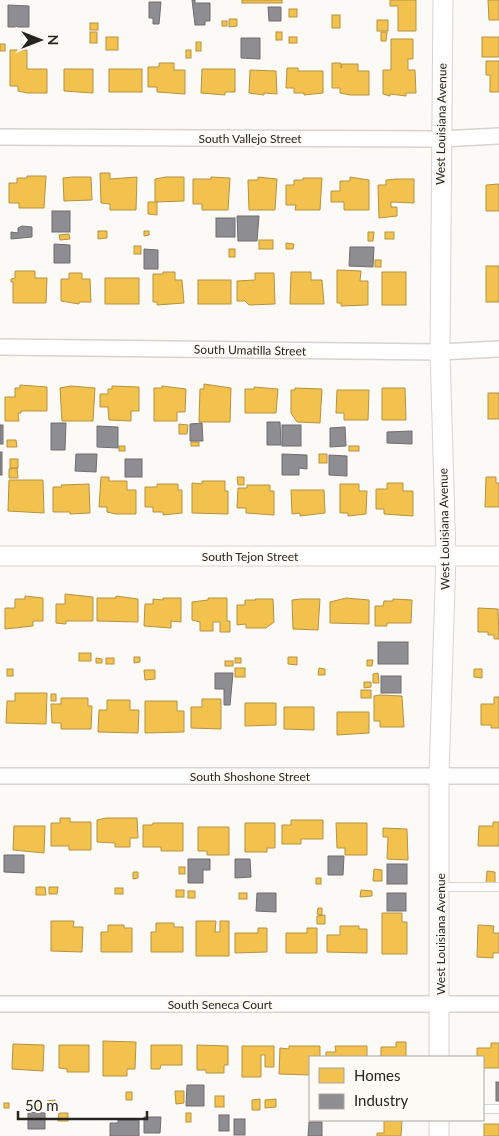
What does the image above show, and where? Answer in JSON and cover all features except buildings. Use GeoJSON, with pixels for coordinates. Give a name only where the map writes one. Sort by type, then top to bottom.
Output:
{"type":"FeatureCollection","features":[{"type":"Feature","properties":{"kind":"street","name":"West Louisiana Avenue"},"geometry":{"type":"LineString","coordinates":[[439,1056],[439,775],[446,556],[440,352],[440,139],[443,0]]}},
{"type":"Feature","properties":{"kind":"street","name":"South Vallejo Street"},"geometry":{"type":"LineString","coordinates":[[0,137],[440,139],[499,136]]}},
{"type":"Feature","properties":{"kind":"street","name":"South Umatilla Street"},"geometry":{"type":"LineString","coordinates":[[0,347],[440,352],[499,350]]}},
{"type":"Feature","properties":{"kind":"street","name":"South Tejon Street"},"geometry":{"type":"LineString","coordinates":[[0,556],[499,556]]}},
{"type":"Feature","properties":{"kind":"street","name":"South Shoshone Street"},"geometry":{"type":"LineString","coordinates":[[0,776],[499,776]]}},
{"type":"Feature","properties":{"kind":"street","name":"South Seneca Court"},"geometry":{"type":"LineString","coordinates":[[0,1004],[499,1004]]}},
{"type":"Feature","properties":{"kind":"street"},"geometry":{"type":"LineString","coordinates":[[439,1121],[439,1136]]}},
{"type":"Feature","properties":{"kind":"lane"},"geometry":{"type":"LineString","coordinates":[[440,887],[499,887]]}},
{"type":"Feature","properties":{"kind":"lane"},"geometry":{"type":"LineString","coordinates":[[484,1109],[499,1109]]}}]}
